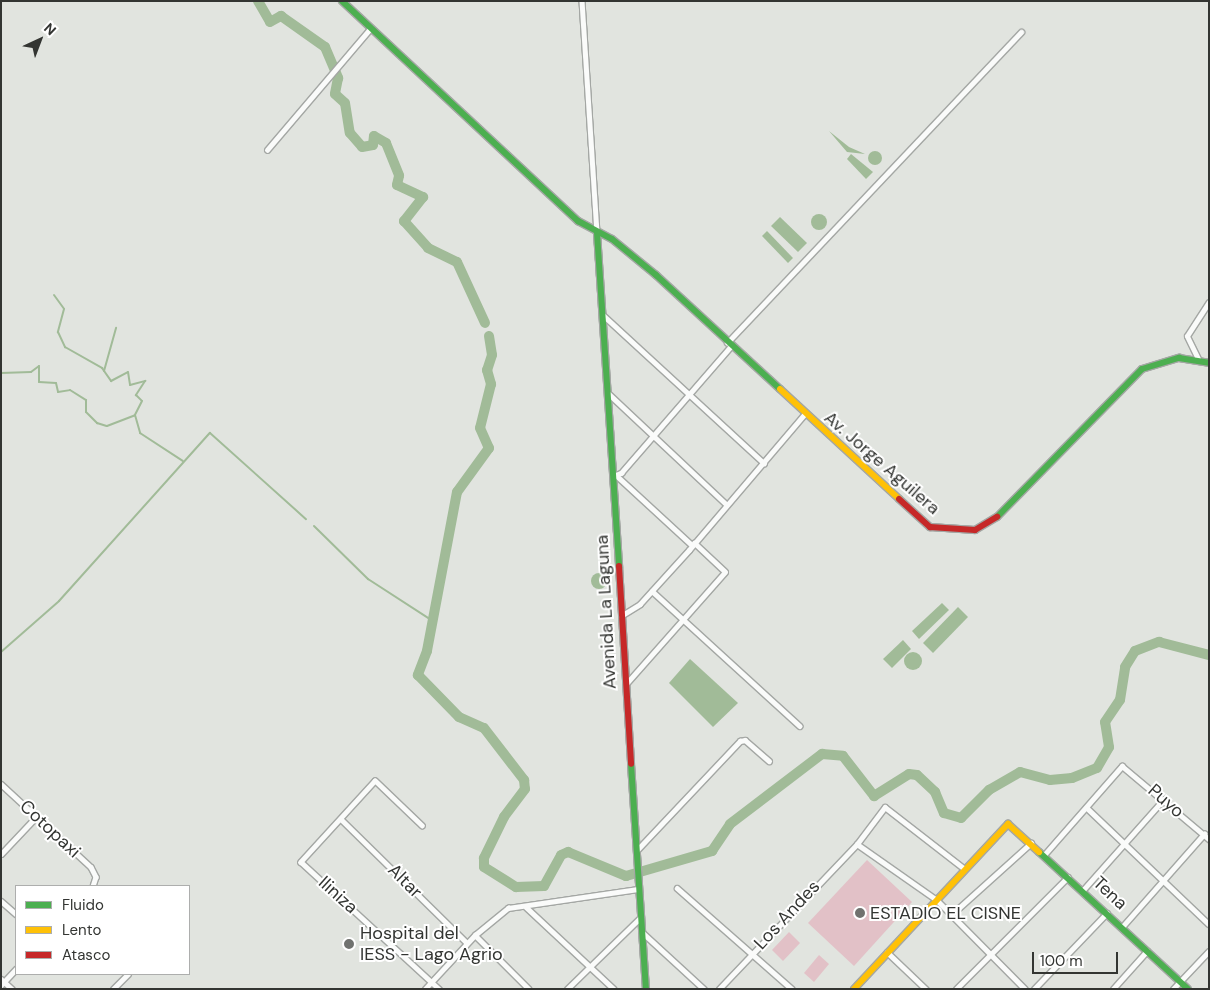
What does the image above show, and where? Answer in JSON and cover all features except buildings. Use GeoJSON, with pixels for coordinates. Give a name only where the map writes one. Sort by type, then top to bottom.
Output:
{"type":"FeatureCollection","features":[{"type":"Feature","properties":{"kind":"street","name":"Av. Jorge Aguilera"},"geometry":{"type":"LineString","coordinates":[[342,1],[578,222],[656,275],[729,345],[930,528],[975,530],[1000,515],[1132,376],[1162,362],[1198,359],[1209,363]]}},
{"type":"Feature","properties":{"kind":"street"},"geometry":{"type":"LineString","coordinates":[[582,1],[597,234]]}},
{"type":"Feature","properties":{"kind":"street"},"geometry":{"type":"LineString","coordinates":[[268,150],[371,28]]}},
{"type":"Feature","properties":{"kind":"street"},"geometry":{"type":"LineString","coordinates":[[625,685],[725,572],[615,476],[729,345],[1021,32]]}},
{"type":"Feature","properties":{"kind":"street","name":"Avenida La Laguna"},"geometry":{"type":"LineString","coordinates":[[597,234],[615,476],[625,685],[646,989]]}},
{"type":"Feature","properties":{"kind":"street"},"geometry":{"type":"LineString","coordinates":[[1198,359],[1187,336],[1209,302]]}},
{"type":"Feature","properties":{"kind":"street"},"geometry":{"type":"LineString","coordinates":[[603,315],[764,463]]}},
{"type":"Feature","properties":{"kind":"street"},"geometry":{"type":"LineString","coordinates":[[609,394],[726,504]]}},
{"type":"Feature","properties":{"kind":"street"},"geometry":{"type":"LineString","coordinates":[[621,616],[652,591],[726,504],[764,463],[804,414]]}},
{"type":"Feature","properties":{"kind":"street"},"geometry":{"type":"LineString","coordinates":[[652,591],[800,726]]}},
{"type":"Feature","properties":{"kind":"street"},"geometry":{"type":"LineString","coordinates":[[636,851],[740,741],[745,740],[769,761]]}},
{"type":"Feature","properties":{"kind":"street","name":"Puyo"},"geometry":{"type":"LineString","coordinates":[[1087,808],[1122,766],[1209,839]]}},
{"type":"Feature","properties":{"kind":"street"},"geometry":{"type":"LineString","coordinates":[[342,820],[375,781],[422,826]]}},
{"type":"Feature","properties":{"kind":"street","name":"Cotopaxi"},"geometry":{"type":"LineString","coordinates":[[1,784],[37,816],[96,877],[93,885]]}},
{"type":"Feature","properties":{"kind":"street"},"geometry":{"type":"LineString","coordinates":[[1084,889],[1164,800]]}},
{"type":"Feature","properties":{"kind":"street","name":"Los Andes"},"geometry":{"type":"LineString","coordinates":[[719,989],[857,844],[889,807],[965,868]]}},
{"type":"Feature","properties":{"kind":"street"},"geometry":{"type":"LineString","coordinates":[[1045,854],[1087,808],[1164,879],[1209,924]]}},
{"type":"Feature","properties":{"kind":"street"},"geometry":{"type":"LineString","coordinates":[[1,854],[37,816]]}},
{"type":"Feature","properties":{"kind":"street","name":"Iliniza"},"geometry":{"type":"LineString","coordinates":[[342,820],[302,862],[439,989]]}},
{"type":"Feature","properties":{"kind":"street","name":"Altar"},"geometry":{"type":"LineString","coordinates":[[342,820],[467,943]]}},
{"type":"Feature","properties":{"kind":"street","name":"Tena"},"geometry":{"type":"LineString","coordinates":[[965,868],[1008,824],[1032,842],[1084,889],[1188,989]]}},
{"type":"Feature","properties":{"kind":"street"},"geometry":{"type":"LineString","coordinates":[[1123,926],[1204,834]]}},
{"type":"Feature","properties":{"kind":"street"},"geometry":{"type":"LineString","coordinates":[[950,916],[1032,842]]}},
{"type":"Feature","properties":{"kind":"street"},"geometry":{"type":"LineString","coordinates":[[857,844],[937,900],[950,916],[1024,989]]}},
{"type":"Feature","properties":{"kind":"street"},"geometry":{"type":"LineString","coordinates":[[854,989],[886,951],[937,900],[965,868]]}},
{"type":"Feature","properties":{"kind":"street"},"geometry":{"type":"LineString","coordinates":[[956,989],[1069,876]]}},
{"type":"Feature","properties":{"kind":"street"},"geometry":{"type":"LineString","coordinates":[[677,888],[753,952],[792,989]]}},
{"type":"Feature","properties":{"kind":"street"},"geometry":{"type":"LineString","coordinates":[[425,989],[475,935],[514,907],[638,889]]}},
{"type":"Feature","properties":{"kind":"street"},"geometry":{"type":"LineString","coordinates":[[1,901],[15,913]]}},
{"type":"Feature","properties":{"kind":"street"},"geometry":{"type":"LineString","coordinates":[[525,906],[591,964],[614,989]]}},
{"type":"Feature","properties":{"kind":"street"},"geometry":{"type":"LineString","coordinates":[[1034,989],[1108,912]]}},
{"type":"Feature","properties":{"kind":"street"},"geometry":{"type":"LineString","coordinates":[[567,989],[641,917]]}},
{"type":"Feature","properties":{"kind":"street"},"geometry":{"type":"LineString","coordinates":[[642,933],[704,989]]}},
{"type":"Feature","properties":{"kind":"street"},"geometry":{"type":"LineString","coordinates":[[475,935],[529,989]]}},
{"type":"Feature","properties":{"kind":"street"},"geometry":{"type":"LineString","coordinates":[[1113,989],[1148,950]]}},
{"type":"Feature","properties":{"kind":"street"},"geometry":{"type":"LineString","coordinates":[[886,951],[926,989]]}},
{"type":"Feature","properties":{"kind":"street"},"geometry":{"type":"LineString","coordinates":[[1173,989],[1209,951]]}},
{"type":"Feature","properties":{"kind":"street"},"geometry":{"type":"LineString","coordinates":[[12,989],[2,982],[15,970]]}},
{"type":"Feature","properties":{"kind":"street"},"geometry":{"type":"LineString","coordinates":[[113,989],[127,975]]}},
{"type":"Feature","properties":{"kind":"shaded area"},"geometry":{"type":"Polygon","coordinates":[[[829,131],[849,147],[865,154],[847,152],[829,131]]]}},
{"type":"Feature","properties":{"kind":"shaded area"},"geometry":{"type":"Polygon","coordinates":[[[872,151],[878,151],[882,158],[878,165],[872,165],[868,161],[868,155],[872,151]]]}},
{"type":"Feature","properties":{"kind":"shaded area"},"geometry":{"type":"Polygon","coordinates":[[[851,154],[873,172],[866,179],[847,159],[851,154]]]}},
{"type":"Feature","properties":{"kind":"shaded area"},"geometry":{"type":"Polygon","coordinates":[[[816,214],[822,214],[827,219],[825,228],[816,230],[811,225],[811,219],[816,214]]]}},
{"type":"Feature","properties":{"kind":"shaded area"},"geometry":{"type":"Polygon","coordinates":[[[780,217],[807,243],[798,252],[771,226],[780,217]]]}},
{"type":"Feature","properties":{"kind":"shaded area"},"geometry":{"type":"Polygon","coordinates":[[[767,231],[793,258],[788,263],[762,236],[767,231]]]}},
{"type":"Feature","properties":{"kind":"shaded area"},"geometry":{"type":"Polygon","coordinates":[[[596,573],[602,573],[607,578],[605,587],[596,589],[591,584],[591,578],[596,573]]]}},
{"type":"Feature","properties":{"kind":"shaded area"},"geometry":{"type":"Polygon","coordinates":[[[942,603],[949,610],[919,639],[912,631],[942,603]]]}},
{"type":"Feature","properties":{"kind":"shaded area"},"geometry":{"type":"Polygon","coordinates":[[[958,607],[968,617],[933,653],[923,643],[958,607]]]}},
{"type":"Feature","properties":{"kind":"shaded area"},"geometry":{"type":"Polygon","coordinates":[[[903,640],[911,649],[892,668],[883,659],[903,640]]]}},
{"type":"Feature","properties":{"kind":"shaded area"},"geometry":{"type":"Polygon","coordinates":[[[913,652],[919,655],[922,661],[919,667],[913,670],[907,667],[904,661],[907,655],[913,652]]]}},
{"type":"Feature","properties":{"kind":"shaded area"},"geometry":{"type":"Polygon","coordinates":[[[690,659],[738,703],[713,727],[669,683],[690,659]]]}},
{"type":"Feature","properties":{"kind":"shaded area","name":"ESTADIO EL CISNE"},"geometry":{"type":"Polygon","coordinates":[[[867,860],[912,902],[854,966],[808,923],[867,860]]]}},
{"type":"Feature","properties":{"kind":"shaded area"},"geometry":{"type":"Polygon","coordinates":[[[789,932],[800,943],[783,961],[772,950],[789,932]]]}},
{"type":"Feature","properties":{"kind":"shaded area"},"geometry":{"type":"Polygon","coordinates":[[[819,955],[829,964],[814,982],[804,973],[819,955]]]}},
{"type":"Feature","properties":{"kind":"waterway"},"geometry":{"type":"LineString","coordinates":[[258,1],[270,22],[281,16],[325,47],[338,78],[335,94],[345,103],[350,133],[362,147],[373,145],[374,136],[386,143],[399,176],[397,185],[423,197],[404,221],[428,248],[457,262],[485,323]]}},
{"type":"Feature","properties":{"kind":"waterway"},"geometry":{"type":"LineString","coordinates":[[54,295],[64,309],[58,332],[65,347],[102,368],[111,381],[128,372],[130,385],[145,381],[136,395],[142,401],[135,415]]}},
{"type":"Feature","properties":{"kind":"waterway"},"geometry":{"type":"LineString","coordinates":[[104,371],[116,328]]}},
{"type":"Feature","properties":{"kind":"waterway"},"geometry":{"type":"LineString","coordinates":[[489,336],[492,355],[487,370],[491,384],[480,428],[489,448],[457,492],[427,651],[418,675],[459,717],[484,728],[524,780],[525,789],[504,817],[484,858],[484,867],[516,887],[544,886],[561,855],[568,852],[626,876],[712,851],[730,824],[822,754],[843,756],[874,796],[909,774],[917,775],[935,792],[944,813],[961,818],[989,790],[1020,772],[1050,780],[1072,778],[1097,768],[1109,747],[1105,722],[1120,700],[1125,667],[1135,651],[1159,642],[1209,655]]}},
{"type":"Feature","properties":{"kind":"waterway"},"geometry":{"type":"LineString","coordinates":[[1,373],[31,372],[39,366],[39,382],[56,383],[58,392],[70,390],[86,400],[86,412],[97,423],[107,426],[135,415],[140,433],[183,461]]}},
{"type":"Feature","properties":{"kind":"waterway"},"geometry":{"type":"LineString","coordinates":[[1,652],[59,601],[210,433],[306,519]]}},
{"type":"Feature","properties":{"kind":"waterway"},"geometry":{"type":"LineString","coordinates":[[314,526],[368,579],[433,621]]}},
{"type":"Feature","properties":{"kind":"traffic: fast"},"geometry":{"type":"LineString","coordinates":[[342,1],[578,221],[612,239],[656,275],[780,389]]}},
{"type":"Feature","properties":{"kind":"traffic: fast"},"geometry":{"type":"LineString","coordinates":[[597,233],[619,566]]}},
{"type":"Feature","properties":{"kind":"traffic: fast"},"geometry":{"type":"LineString","coordinates":[[997,517],[1142,369],[1179,358],[1209,363]]}},
{"type":"Feature","properties":{"kind":"traffic: fast"},"geometry":{"type":"LineString","coordinates":[[631,764],[646,989]]}},
{"type":"Feature","properties":{"kind":"traffic: fast"},"geometry":{"type":"LineString","coordinates":[[1039,852],[1188,989]]}},
{"type":"Feature","properties":{"kind":"traffic: slow"},"geometry":{"type":"LineString","coordinates":[[780,389],[899,499]]}},
{"type":"Feature","properties":{"kind":"traffic: slow"},"geometry":{"type":"LineString","coordinates":[[854,989],[1008,824],[1039,852]]}},
{"type":"Feature","properties":{"kind":"traffic: jam"},"geometry":{"type":"LineString","coordinates":[[899,499],[930,527],[975,530],[997,517]]}},
{"type":"Feature","properties":{"kind":"traffic: jam"},"geometry":{"type":"LineString","coordinates":[[619,566],[631,764]]}},
{"type":"Feature","properties":{"kind":"place","name":"ESTADIO EL CISNE"},"geometry":{"type":"Point","coordinates":[860,913]}},
{"type":"Feature","properties":{"kind":"place","name":"Hospital del IESS - Lago Agrio"},"geometry":{"type":"Point","coordinates":[349,944]}}]}
